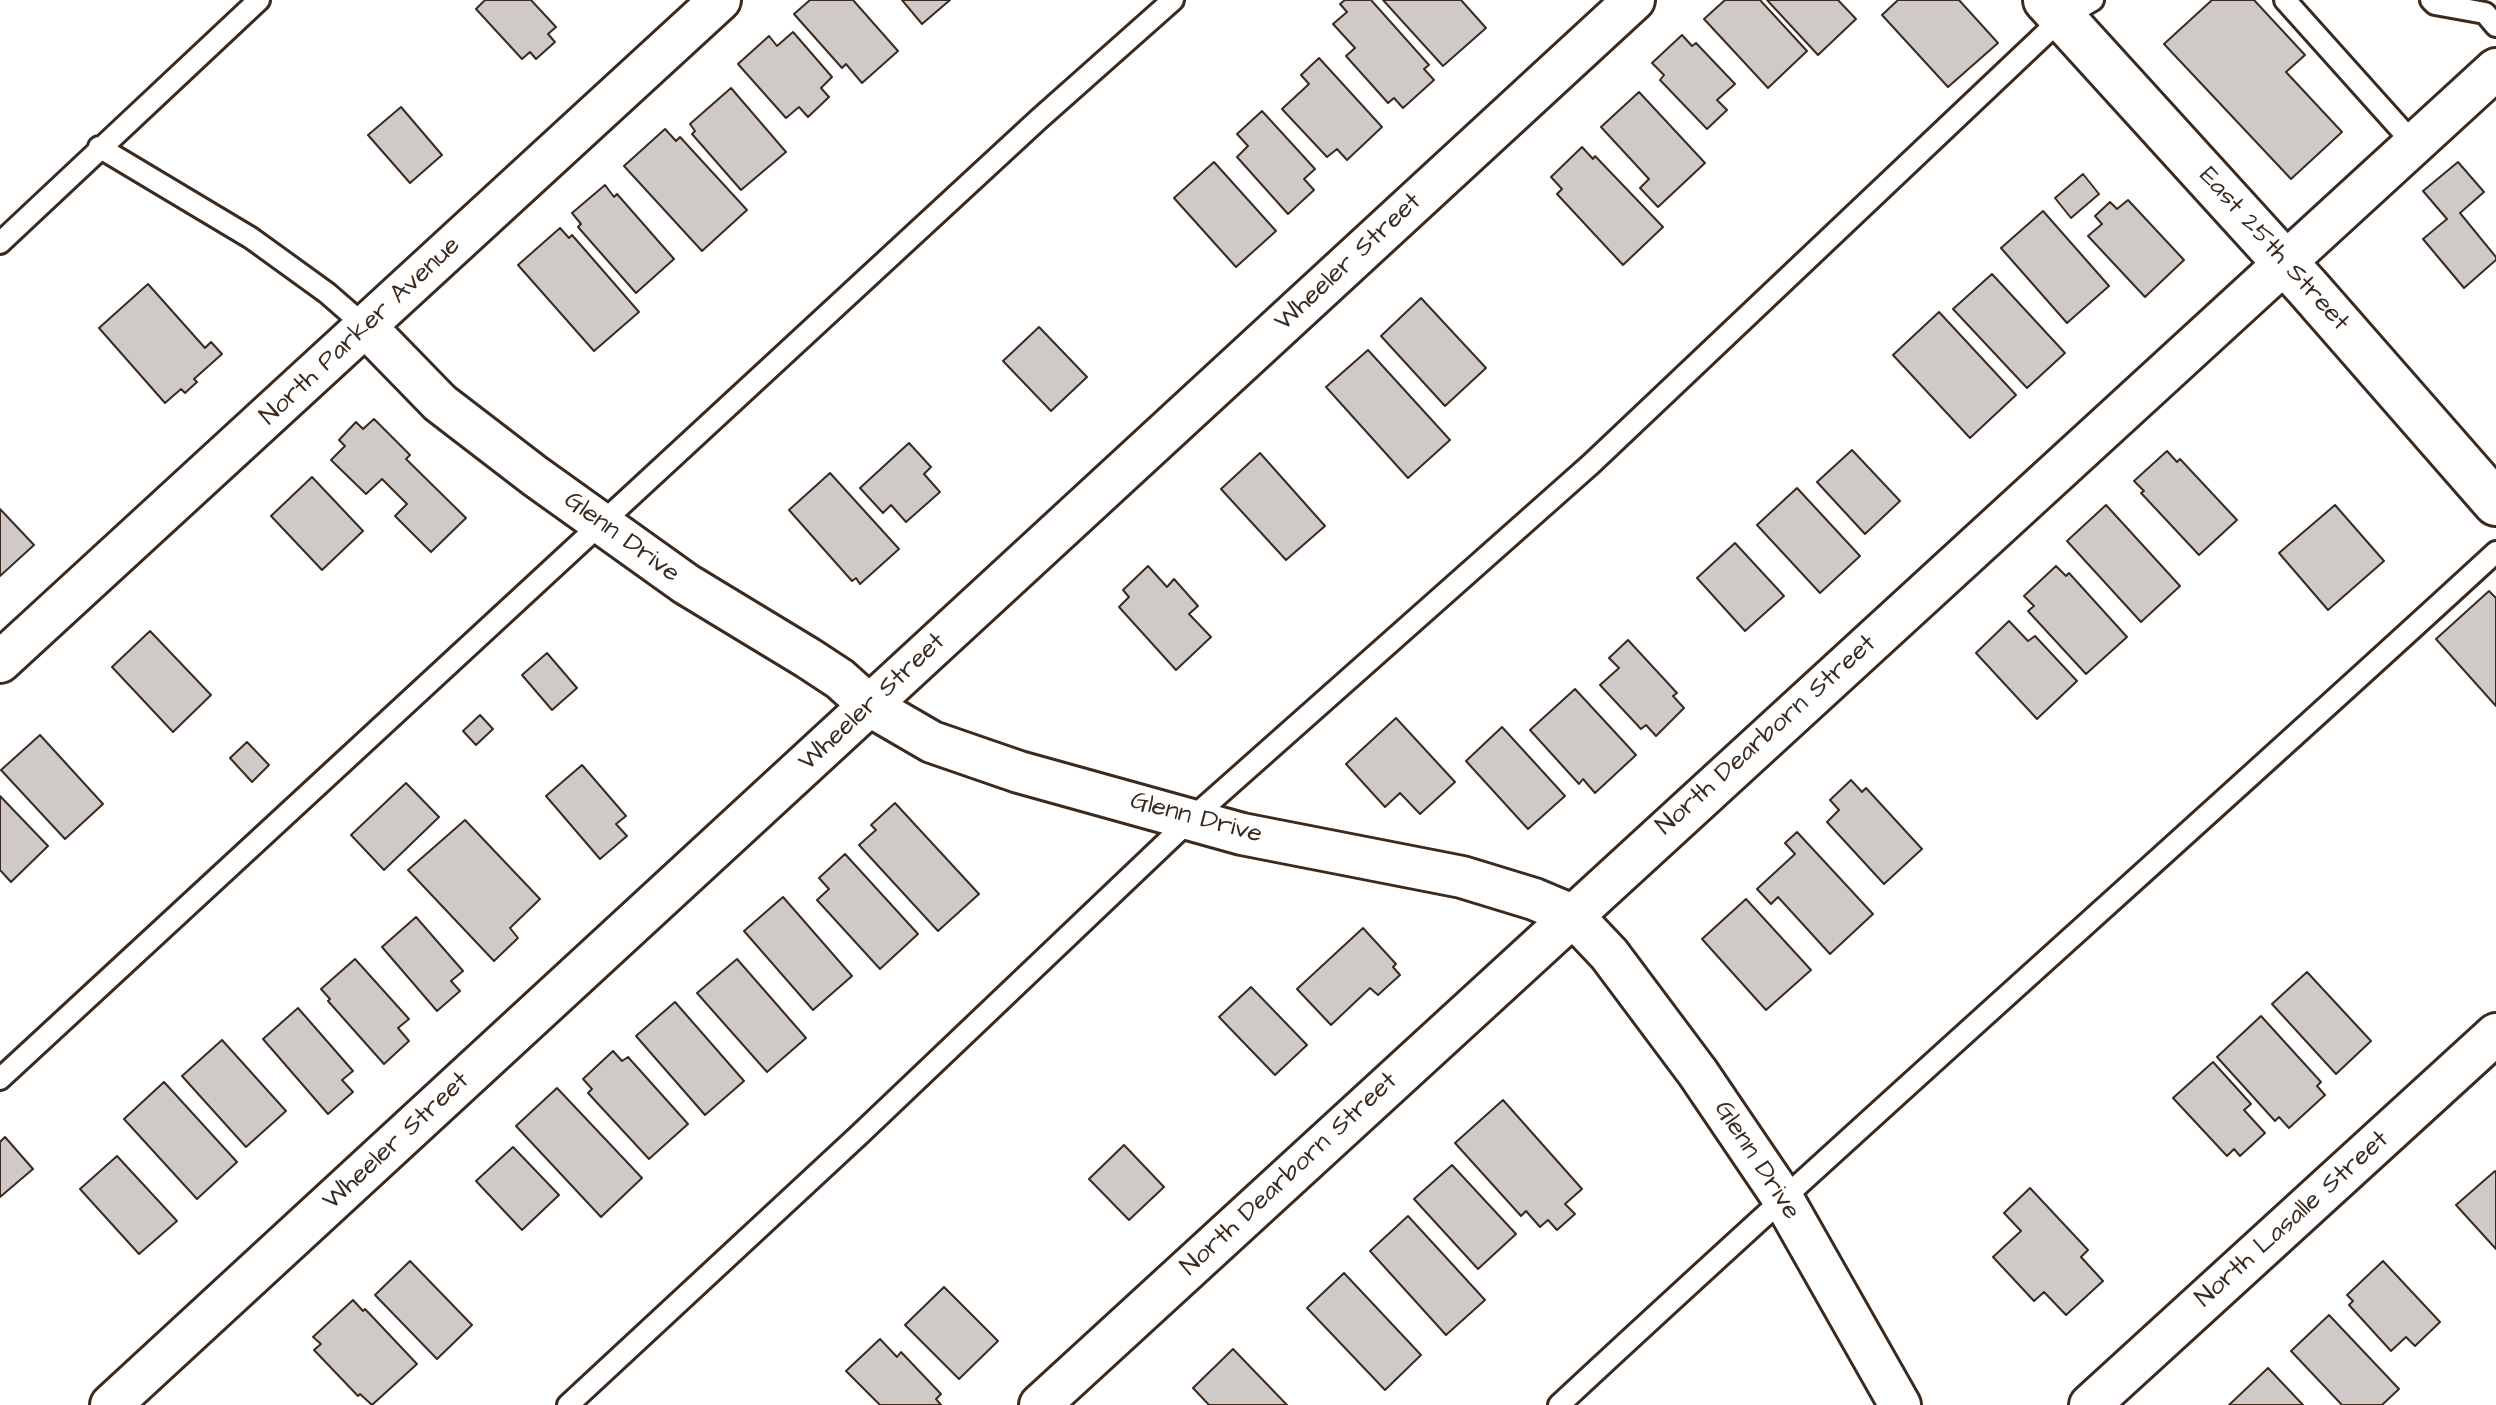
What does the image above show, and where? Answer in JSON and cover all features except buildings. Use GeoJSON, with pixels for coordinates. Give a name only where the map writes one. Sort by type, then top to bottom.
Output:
{"type":"FeatureCollection","features":[{"type":"Feature","properties":{"kind":"street","name":"North Parker Avenue"},"geometry":{"type":"LineString","coordinates":[[0,662],[720,0]]}},
{"type":"Feature","properties":{"kind":"street","name":"Wheeler Street"},"geometry":{"type":"LineString","coordinates":[[111,1405],[1634,0]]}},
{"type":"Feature","properties":{"kind":"street","name":"East 25th Street"},"geometry":{"type":"LineString","coordinates":[[2067,6],[2496,503]]}},
{"type":"Feature","properties":{"kind":"street","name":"North Dearborn Street"},"geometry":{"type":"LineString","coordinates":[[1040,1405],[2496,69]]}},
{"type":"Feature","properties":{"kind":"street","name":"Glenn Drive"},"geometry":{"type":"LineString","coordinates":[[366,327],[440,403],[601,523],[686,584],[840,679],[870,706],[932,742],[1019,772],[1242,834],[1462,877],[1543,902],[1572,915],[1609,954],[1698,1073],[1782,1197],[1900,1405]]}},
{"type":"Feature","properties":{"kind":"street","name":"North Lasalle Street"},"geometry":{"type":"LineString","coordinates":[[2090,1405],[2496,1034]]}},
{"type":"Feature","properties":{"kind":"lane"},"geometry":{"type":"LineString","coordinates":[[0,243],[259,0]]}},
{"type":"Feature","properties":{"kind":"lane"},"geometry":{"type":"LineString","coordinates":[[0,1079],[1039,119],[1173,0]]}},
{"type":"Feature","properties":{"kind":"lane"},"geometry":{"type":"LineString","coordinates":[[2285,0],[2414,144]]}},
{"type":"Feature","properties":{"kind":"lane"},"geometry":{"type":"LineString","coordinates":[[2431,0],[2435,4],[2485,13],[2496,26]]}},
{"type":"Feature","properties":{"kind":"lane"},"geometry":{"type":"LineString","coordinates":[[568,1405],[859,1135],[1191,819],[1591,464],[2067,6]]}},
{"type":"Feature","properties":{"kind":"lane"},"geometry":{"type":"LineString","coordinates":[[99,147],[251,238],[327,293],[366,327]]}},
{"type":"Feature","properties":{"kind":"lane"},"geometry":{"type":"LineString","coordinates":[[1559,1405],[1782,1197],[2496,552]]}}]}
